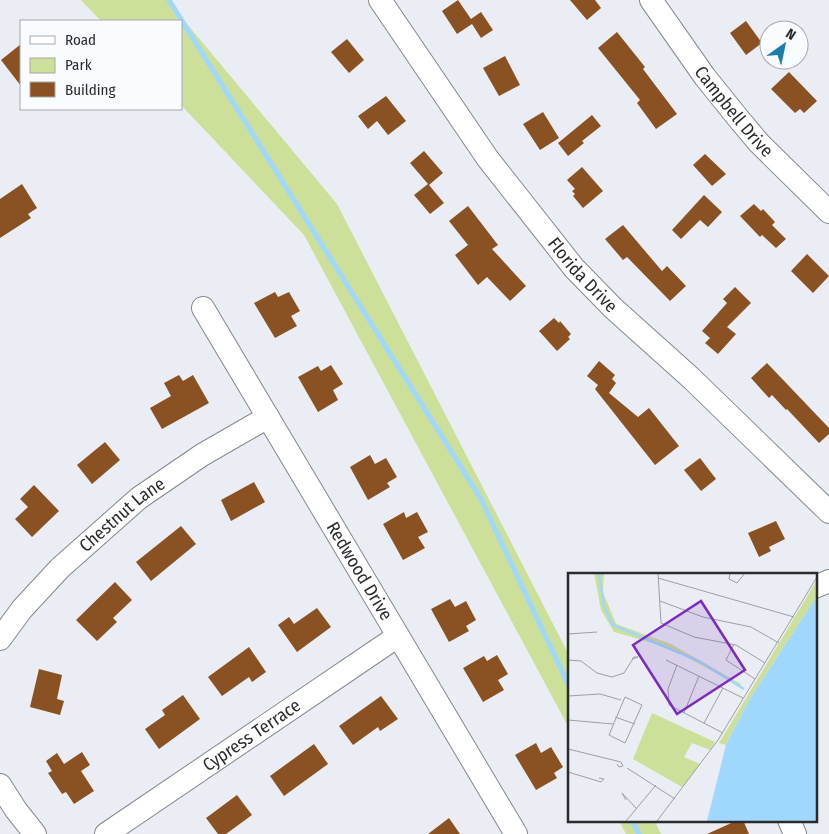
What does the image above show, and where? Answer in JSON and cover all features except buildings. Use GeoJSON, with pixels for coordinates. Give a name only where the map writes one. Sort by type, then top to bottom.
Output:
{"type":"FeatureCollection","features":[{"type":"Feature","properties":{"kind":"street","name":"Florida Drive"},"geometry":{"type":"LineString","coordinates":[[380,0],[488,159],[574,268],[613,308],[691,378],[829,512]]}},
{"type":"Feature","properties":{"kind":"street","name":"Campbell Drive"},"geometry":{"type":"LineString","coordinates":[[651,0],[705,78],[743,124],[759,143],[829,212]]}},
{"type":"Feature","properties":{"kind":"street","name":"Redwood Drive"},"geometry":{"type":"LineString","coordinates":[[202,308],[516,834]]}},
{"type":"Feature","properties":{"kind":"street","name":"Chestnut Lane"},"geometry":{"type":"LineString","coordinates":[[0,639],[22,608],[60,568],[139,498],[202,455],[268,417]]}},
{"type":"Feature","properties":{"kind":"street"},"geometry":{"type":"LineString","coordinates":[[816,588],[829,582]]}},
{"type":"Feature","properties":{"kind":"street","name":"Cypress Terrace"},"geometry":{"type":"LineString","coordinates":[[106,834],[398,636]]}},
{"type":"Feature","properties":{"kind":"street"},"geometry":{"type":"LineString","coordinates":[[0,785],[16,810],[35,834]]}},
{"type":"Feature","properties":{"kind":"street"},"geometry":{"type":"LineString","coordinates":[[790,822],[795,834]]}},
{"type":"Feature","properties":{"kind":"green space"},"geometry":{"type":"Polygon","coordinates":[[[81,0],[167,0],[337,204],[568,653],[568,726],[304,235],[182,106],[182,20],[100,20],[81,0]]]}},
{"type":"Feature","properties":{"kind":"green space"},"geometry":{"type":"Polygon","coordinates":[[[620,822],[655,822],[661,834],[626,834],[620,822]]]}},
{"type":"Feature","properties":{"kind":"waterway"},"geometry":{"type":"LineString","coordinates":[[169,0],[182,20]]}},
{"type":"Feature","properties":{"kind":"waterway"},"geometry":{"type":"LineString","coordinates":[[182,21],[481,499],[568,684]]}},
{"type":"Feature","properties":{"kind":"waterway"},"geometry":{"type":"LineString","coordinates":[[633,822],[639,834]]}}]}
